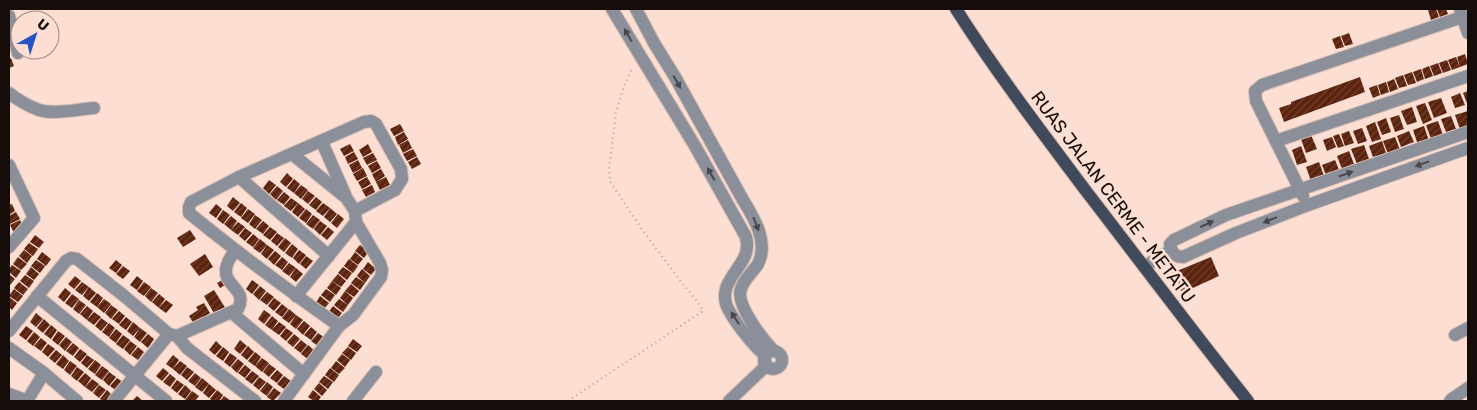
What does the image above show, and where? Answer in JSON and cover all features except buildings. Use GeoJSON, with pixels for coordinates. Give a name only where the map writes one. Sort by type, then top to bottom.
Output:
{"type":"FeatureCollection","features":[{"type":"Feature","properties":{"kind":"main road","name":"RUAS JALAN CERME - METATU"},"geometry":{"type":"LineString","coordinates":[[956,9],[1022,106],[1248,401]]}},
{"type":"Feature","properties":{"kind":"street"},"geometry":{"type":"LineString","coordinates":[[612,9],[695,146],[746,237],[748,245],[746,255],[728,282],[724,295],[726,304],[738,323],[757,349],[769,357]]}},
{"type":"Feature","properties":{"kind":"street"},"geometry":{"type":"LineString","coordinates":[[636,9],[755,219],[762,242],[762,253],[758,264],[740,289],[740,298],[766,343],[769,357]]}},
{"type":"Feature","properties":{"kind":"street"},"geometry":{"type":"LineString","coordinates":[[1308,205],[1256,101],[1255,92],[1262,86],[1461,13],[1468,33]]}},
{"type":"Feature","properties":{"kind":"street"},"geometry":{"type":"LineString","coordinates":[[638,53],[654,43]]}},
{"type":"Feature","properties":{"kind":"street"},"geometry":{"type":"LineString","coordinates":[[1276,141],[1468,76]]}},
{"type":"Feature","properties":{"kind":"street"},"geometry":{"type":"LineString","coordinates":[[9,93],[22,103],[41,111],[58,112],[94,108]]}},
{"type":"Feature","properties":{"kind":"street"},"geometry":{"type":"LineString","coordinates":[[296,296],[329,256],[356,216],[395,190],[402,179],[401,169],[376,124],[371,121],[364,122],[239,177],[190,202],[189,207],[189,213],[235,250],[296,296],[339,326]]}},
{"type":"Feature","properties":{"kind":"street"},"geometry":{"type":"LineString","coordinates":[[1468,132],[1226,215],[1174,240],[1170,244],[1171,250],[1175,255],[1183,257],[1236,233],[1308,205],[1468,148]]}},
{"type":"Feature","properties":{"kind":"street"},"geometry":{"type":"LineString","coordinates":[[284,401],[339,326],[354,315],[381,277],[380,263],[322,142]]}},
{"type":"Feature","properties":{"kind":"street"},"geometry":{"type":"LineString","coordinates":[[292,154],[348,198]]}},
{"type":"Feature","properties":{"kind":"street"},"geometry":{"type":"LineString","coordinates":[[9,165],[34,218],[9,246]]}},
{"type":"Feature","properties":{"kind":"street"},"geometry":{"type":"LineString","coordinates":[[239,177],[329,256]]}},
{"type":"Feature","properties":{"kind":"street"},"geometry":{"type":"LineString","coordinates":[[1226,215],[1236,233]]}},
{"type":"Feature","properties":{"kind":"street"},"geometry":{"type":"LineString","coordinates":[[114,401],[173,335],[238,309],[242,303],[241,296],[226,279],[227,265],[235,250]]}},
{"type":"Feature","properties":{"kind":"street"},"geometry":{"type":"LineString","coordinates":[[1144,267],[1171,250]]}},
{"type":"Feature","properties":{"kind":"street"},"geometry":{"type":"LineString","coordinates":[[9,331],[66,260],[71,258],[77,259],[255,401]]}},
{"type":"Feature","properties":{"kind":"street"},"geometry":{"type":"LineString","coordinates":[[36,296],[166,401]]}},
{"type":"Feature","properties":{"kind":"street"},"geometry":{"type":"LineString","coordinates":[[232,313],[304,374]]}},
{"type":"Feature","properties":{"kind":"street"},"geometry":{"type":"LineString","coordinates":[[1455,335],[1468,328]]}},
{"type":"Feature","properties":{"kind":"street"},"geometry":{"type":"LineString","coordinates":[[9,348],[44,373],[77,401]]}},
{"type":"Feature","properties":{"kind":"street"},"geometry":{"type":"LineString","coordinates":[[729,401],[769,357]]}},
{"type":"Feature","properties":{"kind":"street"},"geometry":{"type":"LineString","coordinates":[[353,401],[376,372]]}},
{"type":"Feature","properties":{"kind":"street"},"geometry":{"type":"LineString","coordinates":[[9,394],[27,401],[44,373]]}},
{"type":"Feature","properties":{"kind":"street"},"geometry":{"type":"LineString","coordinates":[[1450,401],[1465,394]]}},
{"type":"Feature","properties":{"kind":"path"},"geometry":{"type":"LineString","coordinates":[[568,401],[703,311],[640,228],[610,181],[609,169],[616,113],[624,86],[638,53]]}}]}
